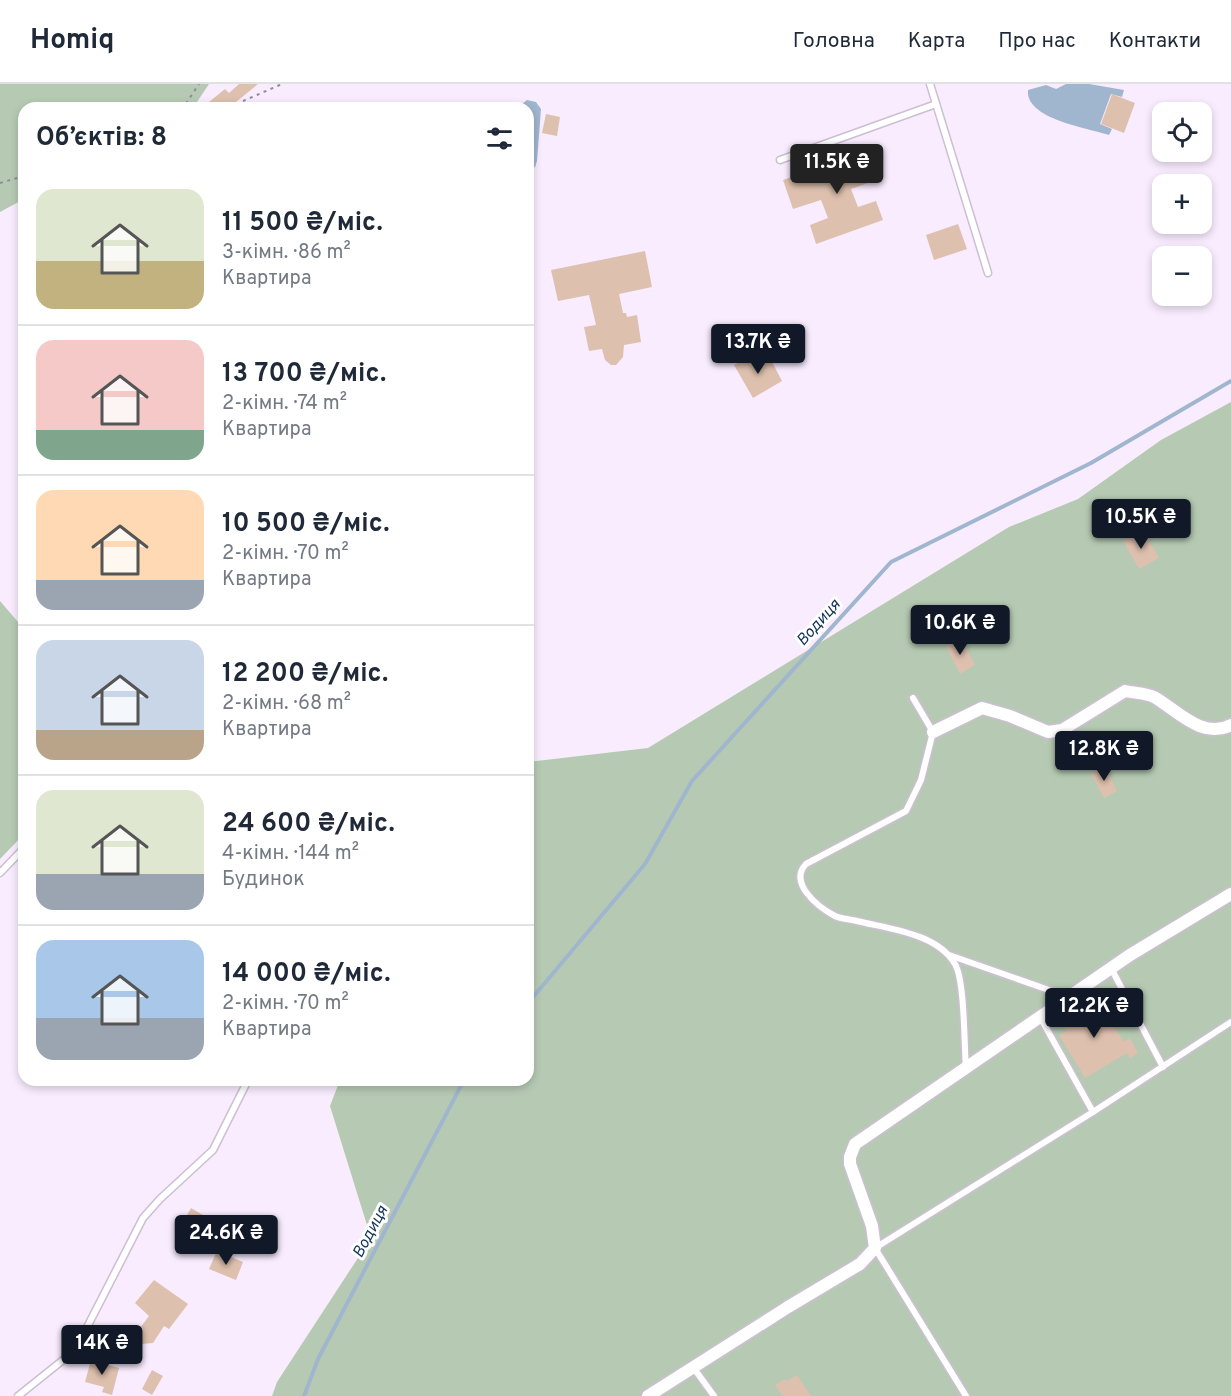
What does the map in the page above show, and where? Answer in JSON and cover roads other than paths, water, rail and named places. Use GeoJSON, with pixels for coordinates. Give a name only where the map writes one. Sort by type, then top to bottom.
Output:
{"type":"FeatureCollection","features":[{"type":"Feature","properties":{"kind":"street"},"geometry":{"type":"LineString","coordinates":[[933,732],[982,708],[1010,716],[1048,732],[1062,730],[1125,691],[1151,696],[1202,728],[1231,725]]}},
{"type":"Feature","properties":{"kind":"street"},"geometry":{"type":"LineString","coordinates":[[648,1396],[860,1264],[875,1248],[872,1226],[850,1164],[855,1144],[1111,968],[1231,894]]}},
{"type":"Feature","properties":{"kind":"lane"},"geometry":{"type":"LineString","coordinates":[[930,84],[988,273]]}},
{"type":"Feature","properties":{"kind":"lane"},"geometry":{"type":"LineString","coordinates":[[780,160],[936,104]]}},
{"type":"Feature","properties":{"kind":"lane"},"geometry":{"type":"LineString","coordinates":[[914,698],[933,732],[921,780],[906,811],[806,864],[800,876],[803,889],[835,916],[921,938],[949,955],[1070,997]]}},
{"type":"Feature","properties":{"kind":"lane"},"geometry":{"type":"LineString","coordinates":[[0,873],[18,854]]}},
{"type":"Feature","properties":{"kind":"lane"},"geometry":{"type":"LineString","coordinates":[[949,955],[960,975],[966,1069]]}},
{"type":"Feature","properties":{"kind":"lane"},"geometry":{"type":"LineString","coordinates":[[1111,968],[1163,1067]]}},
{"type":"Feature","properties":{"kind":"lane"},"geometry":{"type":"LineString","coordinates":[[1040,1017],[1093,1112]]}},
{"type":"Feature","properties":{"kind":"lane"},"geometry":{"type":"LineString","coordinates":[[966,1396],[875,1248],[1093,1112],[1231,1022]]}},
{"type":"Feature","properties":{"kind":"lane"},"geometry":{"type":"LineString","coordinates":[[18,1396],[68,1356],[80,1341],[143,1218],[213,1150],[245,1086]]}},
{"type":"Feature","properties":{"kind":"lane"},"geometry":{"type":"LineString","coordinates":[[692,1367],[714,1396]]}},
{"type":"Feature","properties":{"kind":"water"},"geometry":{"type":"Polygon","coordinates":[[[1066,84],[1089,84],[1124,90],[1122,97],[1111,94],[1100,124],[1112,129],[1109,135],[1060,121],[1036,108],[1030,100],[1028,90],[1046,85],[1056,89],[1066,84]]]}},
{"type":"Feature","properties":{"kind":"water"},"geometry":{"type":"Polygon","coordinates":[[[527,100],[536,102],[541,109],[537,161],[534,168],[534,102],[524,102],[527,100]]]}},
{"type":"Feature","properties":{"kind":"waterway","name":"Водиця"},"geometry":{"type":"LineString","coordinates":[[534,996],[645,864],[692,781],[891,562],[1091,463],[1231,381]]}},
{"type":"Feature","properties":{"kind":"waterway","name":"Водиця"},"geometry":{"type":"LineString","coordinates":[[304,1396],[318,1359],[461,1086]]}}]}
